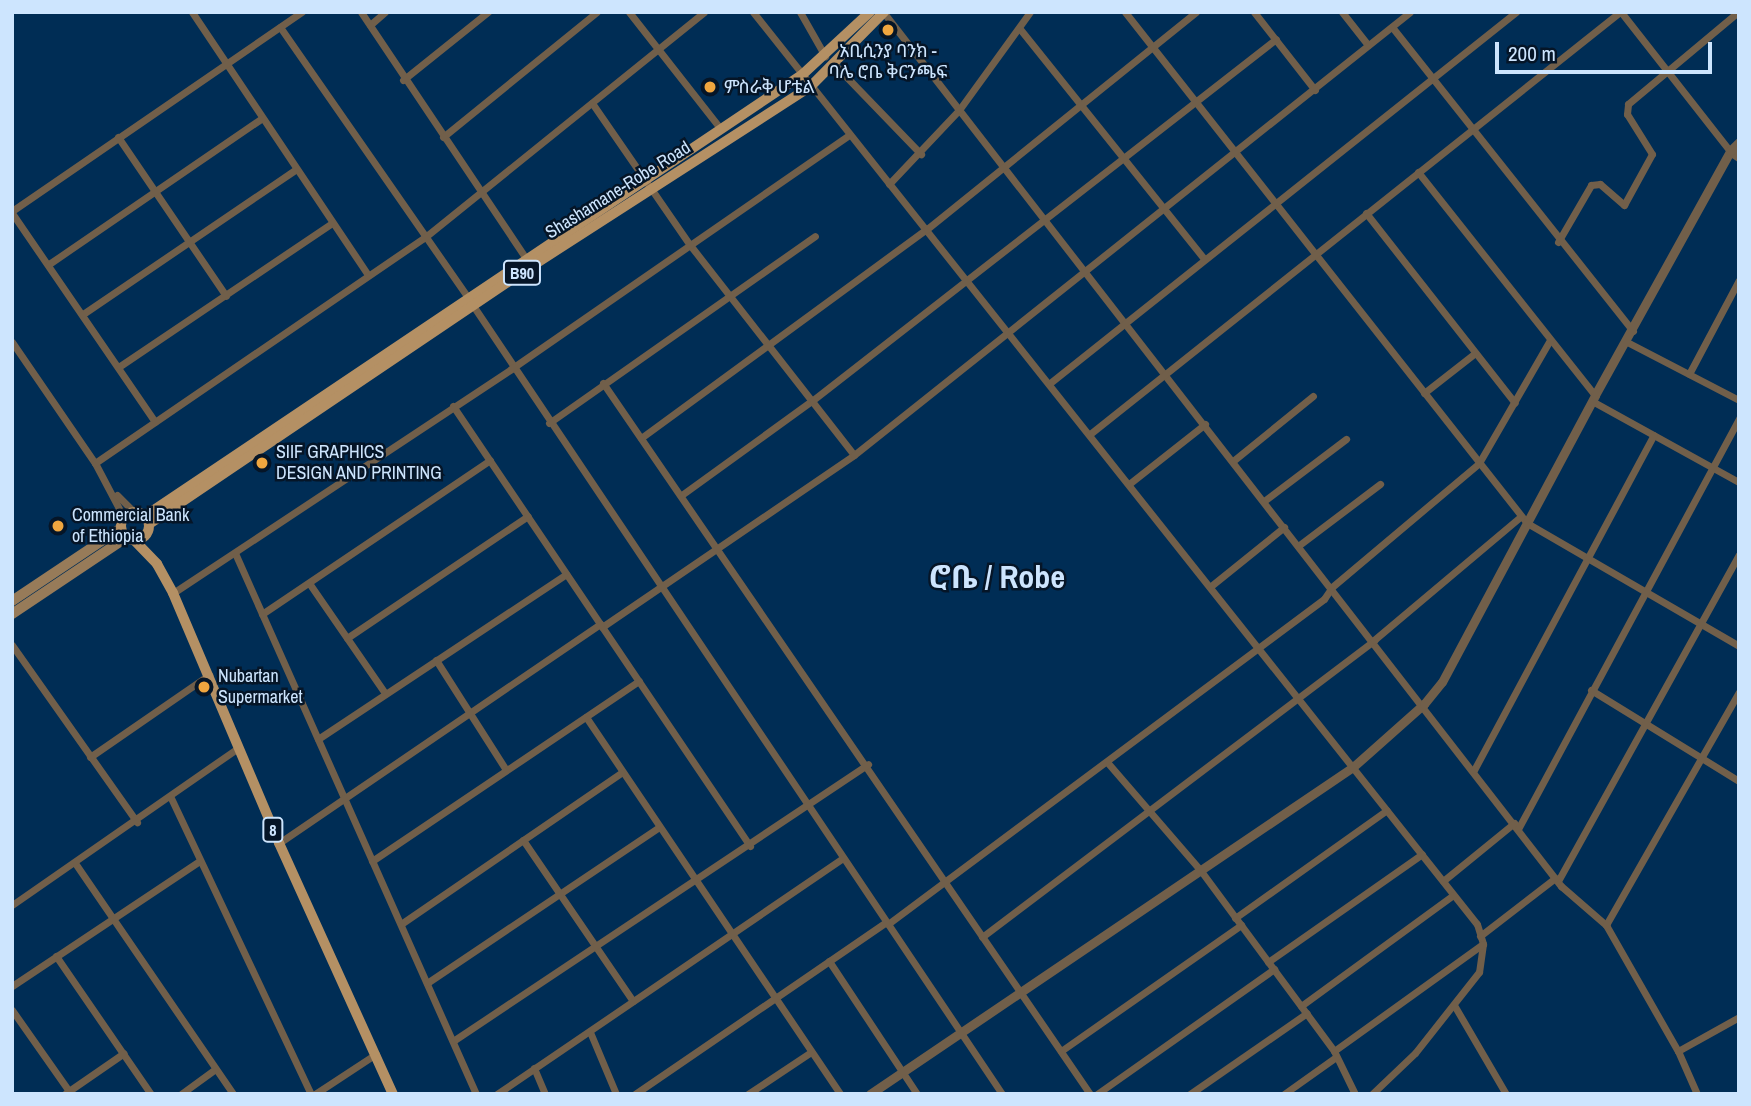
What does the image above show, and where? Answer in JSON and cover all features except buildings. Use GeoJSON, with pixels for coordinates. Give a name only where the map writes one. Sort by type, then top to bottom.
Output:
{"type":"FeatureCollection","features":[{"type":"Feature","properties":{"kind":"main road","name":"Shashamane-Robe Road"},"geometry":{"type":"LineString","coordinates":[[135,526],[647,184],[720,128],[803,74],[870,12]]}},
{"type":"Feature","properties":{"kind":"main road","name":"Shashamane-Robe Road"},"geometry":{"type":"LineString","coordinates":[[471,302],[525,257],[811,86],[835,65],[884,13]]}},
{"type":"Feature","properties":{"kind":"main road","name":"8"},"geometry":{"type":"LineString","coordinates":[[135,526],[173,593],[279,843],[393,1094]]}},
{"type":"Feature","properties":{"kind":"main road"},"geometry":{"type":"LineString","coordinates":[[12,601],[135,526]]}},
{"type":"Feature","properties":{"kind":"main road"},"geometry":{"type":"LineString","coordinates":[[12,614],[135,526]]}},
{"type":"Feature","properties":{"kind":"street"},"geometry":{"type":"LineString","coordinates":[[192,12],[368,275]]}},
{"type":"Feature","properties":{"kind":"street"},"geometry":{"type":"LineString","coordinates":[[155,422],[120,366],[12,212],[302,12]]}},
{"type":"Feature","properties":{"kind":"street"},"geometry":{"type":"LineString","coordinates":[[361,12],[403,80],[525,257]]}},
{"type":"Feature","properties":{"kind":"street"},"geometry":{"type":"LineString","coordinates":[[370,25],[386,12]]}},
{"type":"Feature","properties":{"kind":"street"},"geometry":{"type":"LineString","coordinates":[[403,80],[488,12]]}},
{"type":"Feature","properties":{"kind":"street"},"geometry":{"type":"LineString","coordinates":[[443,137],[597,12]]}},
{"type":"Feature","properties":{"kind":"street"},"geometry":{"type":"LineString","coordinates":[[629,12],[720,128]]}},
{"type":"Feature","properties":{"kind":"street"},"geometry":{"type":"LineString","coordinates":[[95,463],[424,237],[704,12]]}},
{"type":"Feature","properties":{"kind":"street"},"geometry":{"type":"LineString","coordinates":[[753,12],[1422,854],[1454,895],[1482,940],[1479,972],[1415,1053],[1372,1094]]}},
{"type":"Feature","properties":{"kind":"street"},"geometry":{"type":"LineString","coordinates":[[800,12],[825,56]]}},
{"type":"Feature","properties":{"kind":"street"},"geometry":{"type":"LineString","coordinates":[[889,184],[921,154],[959,110],[1030,12]]}},
{"type":"Feature","properties":{"kind":"street"},"geometry":{"type":"LineString","coordinates":[[1125,12],[1317,252],[1524,520],[1586,559],[1739,646]]}},
{"type":"Feature","properties":{"kind":"street"},"geometry":{"type":"LineString","coordinates":[[641,438],[770,348],[927,229],[1196,12]]}},
{"type":"Feature","properties":{"kind":"street"},"geometry":{"type":"LineString","coordinates":[[1254,12],[1315,90]]}},
{"type":"Feature","properties":{"kind":"street"},"geometry":{"type":"LineString","coordinates":[[1342,12],[1368,45]]}},
{"type":"Feature","properties":{"kind":"street"},"geometry":{"type":"LineString","coordinates":[[279,843],[854,455],[1410,12]]}},
{"type":"Feature","properties":{"kind":"street"},"geometry":{"type":"LineString","coordinates":[[1050,383],[1516,12]]}},
{"type":"Feature","properties":{"kind":"street"},"geometry":{"type":"LineString","coordinates":[[1090,434],[1620,12],[1730,151],[1739,157]]}},
{"type":"Feature","properties":{"kind":"street"},"geometry":{"type":"LineString","coordinates":[[1558,242],[1594,183],[1619,204],[1626,203],[1652,152],[1626,108],[1667,70],[1738,12]]}},
{"type":"Feature","properties":{"kind":"street"},"geometry":{"type":"LineString","coordinates":[[884,13],[1126,320],[1298,546],[1374,639],[1556,880],[1606,925],[1678,1051],[1697,1094]]}},
{"type":"Feature","properties":{"kind":"street"},"geometry":{"type":"LineString","coordinates":[[280,27],[471,302],[512,369],[1002,1094]]}},
{"type":"Feature","properties":{"kind":"street"},"geometry":{"type":"LineString","coordinates":[[1392,27],[1558,242],[1633,331]]}},
{"type":"Feature","properties":{"kind":"street"},"geometry":{"type":"LineString","coordinates":[[1020,29],[1204,259]]}},
{"type":"Feature","properties":{"kind":"street"},"geometry":{"type":"LineString","coordinates":[[683,494],[813,400],[966,278],[1276,39]]}},
{"type":"Feature","properties":{"kind":"street"},"geometry":{"type":"LineString","coordinates":[[835,65],[921,154]]}},
{"type":"Feature","properties":{"kind":"street"},"geometry":{"type":"LineString","coordinates":[[592,103],[690,245],[854,455]]}},
{"type":"Feature","properties":{"kind":"street"},"geometry":{"type":"LineString","coordinates":[[49,264],[262,118]]}},
{"type":"Feature","properties":{"kind":"street"},"geometry":{"type":"LineString","coordinates":[[173,593],[512,369],[849,135]]}},
{"type":"Feature","properties":{"kind":"street"},"geometry":{"type":"LineString","coordinates":[[118,137],[226,296]]}},
{"type":"Feature","properties":{"kind":"street"},"geometry":{"type":"LineString","coordinates":[[870,1094],[1353,767],[1424,704],[1442,682],[1524,520],[1627,342],[1730,151],[1739,142]]}},
{"type":"Feature","properties":{"kind":"street"},"geometry":{"type":"LineString","coordinates":[[83,314],[296,169]]}},
{"type":"Feature","properties":{"kind":"street"},"geometry":{"type":"LineString","coordinates":[[1418,172],[1594,398],[1739,482]]}},
{"type":"Feature","properties":{"kind":"street"},"geometry":{"type":"LineString","coordinates":[[1366,213],[1516,403]]}},
{"type":"Feature","properties":{"kind":"street"},"geometry":{"type":"LineString","coordinates":[[120,366],[331,223]]}},
{"type":"Feature","properties":{"kind":"street"},"geometry":{"type":"LineString","coordinates":[[549,424],[603,383],[730,298],[815,236]]}},
{"type":"Feature","properties":{"kind":"street"},"geometry":{"type":"LineString","coordinates":[[1689,374],[1739,281]]}},
{"type":"Feature","properties":{"kind":"street"},"geometry":{"type":"LineString","coordinates":[[635,1094],[887,923],[1324,599],[1332,587],[1479,463],[1550,340]]}},
{"type":"Feature","properties":{"kind":"street"},"geometry":{"type":"LineString","coordinates":[[12,342],[135,526]]}},
{"type":"Feature","properties":{"kind":"street"},"geometry":{"type":"LineString","coordinates":[[1627,342],[1739,400]]}},
{"type":"Feature","properties":{"kind":"street"},"geometry":{"type":"LineString","coordinates":[[1424,393],[1475,353]]}},
{"type":"Feature","properties":{"kind":"street"},"geometry":{"type":"LineString","coordinates":[[603,383],[683,494],[947,879],[982,937],[1090,1094]]}},
{"type":"Feature","properties":{"kind":"street"},"geometry":{"type":"LineString","coordinates":[[1233,461],[1313,396]]}},
{"type":"Feature","properties":{"kind":"street"},"geometry":{"type":"LineString","coordinates":[[453,406],[750,846]]}},
{"type":"Feature","properties":{"kind":"street"},"geometry":{"type":"LineString","coordinates":[[1443,881],[1516,826],[1739,418]]}},
{"type":"Feature","properties":{"kind":"street"},"geometry":{"type":"LineString","coordinates":[[1129,484],[1205,424]]}},
{"type":"Feature","properties":{"kind":"street"},"geometry":{"type":"LineString","coordinates":[[1474,770],[1654,435]]}},
{"type":"Feature","properties":{"kind":"street"},"geometry":{"type":"LineString","coordinates":[[1264,500],[1346,439]]}},
{"type":"Feature","properties":{"kind":"street"},"geometry":{"type":"LineString","coordinates":[[262,614],[490,460]]}},
{"type":"Feature","properties":{"kind":"street"},"geometry":{"type":"LineString","coordinates":[[1298,546],[1380,484]]}},
{"type":"Feature","properties":{"kind":"street"},"geometry":{"type":"LineString","coordinates":[[347,638],[528,516]]}},
{"type":"Feature","properties":{"kind":"street"},"geometry":{"type":"LineString","coordinates":[[982,937],[1299,698],[1524,520]]}},
{"type":"Feature","properties":{"kind":"street"},"geometry":{"type":"LineString","coordinates":[[1211,586],[1284,527]]}},
{"type":"Feature","properties":{"kind":"street"},"geometry":{"type":"LineString","coordinates":[[235,553],[476,1094]]}},
{"type":"Feature","properties":{"kind":"street"},"geometry":{"type":"LineString","coordinates":[[1284,1094],[1556,880],[1647,724],[1739,555]]}},
{"type":"Feature","properties":{"kind":"street"},"geometry":{"type":"LineString","coordinates":[[318,739],[566,574]]}},
{"type":"Feature","properties":{"kind":"street"},"geometry":{"type":"LineString","coordinates":[[309,583],[385,693]]}},
{"type":"Feature","properties":{"kind":"street"},"geometry":{"type":"LineString","coordinates":[[12,645],[137,822]]}},
{"type":"Feature","properties":{"kind":"street"},"geometry":{"type":"LineString","coordinates":[[436,660],[506,770]]}},
{"type":"Feature","properties":{"kind":"street"},"geometry":{"type":"LineString","coordinates":[[90,757],[209,675]]}},
{"type":"Feature","properties":{"kind":"street"},"geometry":{"type":"LineString","coordinates":[[372,861],[639,681]]}},
{"type":"Feature","properties":{"kind":"street"},"geometry":{"type":"LineString","coordinates":[[1591,690],[1739,781]]}},
{"type":"Feature","properties":{"kind":"street"},"geometry":{"type":"LineString","coordinates":[[1606,925],[1739,692]]}},
{"type":"Feature","properties":{"kind":"street"},"geometry":{"type":"LineString","coordinates":[[586,717],[621,773],[840,1094]]}},
{"type":"Feature","properties":{"kind":"street"},"geometry":{"type":"LineString","coordinates":[[14,901],[137,822],[238,748]]}},
{"type":"Feature","properties":{"kind":"street"},"geometry":{"type":"LineString","coordinates":[[1107,762],[1200,871],[1236,918],[1335,1054],[1356,1094]]}},
{"type":"Feature","properties":{"kind":"street"},"geometry":{"type":"LineString","coordinates":[[453,1041],[750,846],[868,764]]}},
{"type":"Feature","properties":{"kind":"street"},"geometry":{"type":"LineString","coordinates":[[401,924],[621,773]]}},
{"type":"Feature","properties":{"kind":"street"},"geometry":{"type":"LineString","coordinates":[[170,798],[198,862],[267,994],[313,1094],[376,1054]]}},
{"type":"Feature","properties":{"kind":"street"},"geometry":{"type":"LineString","coordinates":[[1236,918],[1387,810]]}},
{"type":"Feature","properties":{"kind":"street"},"geometry":{"type":"LineString","coordinates":[[427,984],[659,827]]}},
{"type":"Feature","properties":{"kind":"street"},"geometry":{"type":"LineString","coordinates":[[523,840],[633,1001]]}},
{"type":"Feature","properties":{"kind":"street"},"geometry":{"type":"LineString","coordinates":[[1268,962],[1422,854]]}},
{"type":"Feature","properties":{"kind":"street"},"geometry":{"type":"LineString","coordinates":[[497,1094],[844,858]]}},
{"type":"Feature","properties":{"kind":"street"},"geometry":{"type":"LineString","coordinates":[[12,986],[198,862]]}},
{"type":"Feature","properties":{"kind":"street"},"geometry":{"type":"LineString","coordinates":[[75,863],[110,919],[233,1094]]}},
{"type":"Feature","properties":{"kind":"street"},"geometry":{"type":"LineString","coordinates":[[1301,1006],[1454,895]]}},
{"type":"Feature","properties":{"kind":"street"},"geometry":{"type":"LineString","coordinates":[[1061,1051],[1241,925]]}},
{"type":"Feature","properties":{"kind":"street"},"geometry":{"type":"LineString","coordinates":[[56,956],[151,1094]]}},
{"type":"Feature","properties":{"kind":"street"},"geometry":{"type":"LineString","coordinates":[[829,961],[917,1094]]}},
{"type":"Feature","properties":{"kind":"street"},"geometry":{"type":"LineString","coordinates":[[1097,1094],[1274,970]]}},
{"type":"Feature","properties":{"kind":"street"},"geometry":{"type":"LineString","coordinates":[[1454,1005],[1506,1094]]}},
{"type":"Feature","properties":{"kind":"street"},"geometry":{"type":"LineString","coordinates":[[12,1010],[67,1092],[124,1054]]}},
{"type":"Feature","properties":{"kind":"street"},"geometry":{"type":"LineString","coordinates":[[1191,1094],[1307,1013]]}},
{"type":"Feature","properties":{"kind":"street"},"geometry":{"type":"LineString","coordinates":[[1678,1051],[1739,1017]]}},
{"type":"Feature","properties":{"kind":"street"},"geometry":{"type":"LineString","coordinates":[[590,1031],[617,1094]]}},
{"type":"Feature","properties":{"kind":"street"},"geometry":{"type":"LineString","coordinates":[[748,1094],[811,1052]]}},
{"type":"Feature","properties":{"kind":"street"},"geometry":{"type":"LineString","coordinates":[[534,1068],[545,1094]]}},
{"type":"Feature","properties":{"kind":"street"},"geometry":{"type":"LineString","coordinates":[[181,1094],[214,1070]]}},
{"type":"Feature","properties":{"kind":"place","name":"አቢሲንያ ባንክ - ባሌ ሮቤ ቅርንጫፍ"},"geometry":{"type":"Point","coordinates":[888,30]}},
{"type":"Feature","properties":{"kind":"place","name":"ምስራቅ ሆቴል"},"geometry":{"type":"Point","coordinates":[710,87]}},
{"type":"Feature","properties":{"kind":"place","name":"SIIF GRAPHICS DESIGN AND PRINTING"},"geometry":{"type":"Point","coordinates":[262,463]}},
{"type":"Feature","properties":{"kind":"place","name":"Commercial Bank of Ethiopia"},"geometry":{"type":"Point","coordinates":[58,526]}},
{"type":"Feature","properties":{"kind":"place","name":"Nubartan Supermarket"},"geometry":{"type":"Point","coordinates":[204,687]}},
{"type":"Feature","properties":{"kind":"district","name":"ሮቤ / Robe"},"geometry":{"type":"Point","coordinates":[997,577]}}]}
